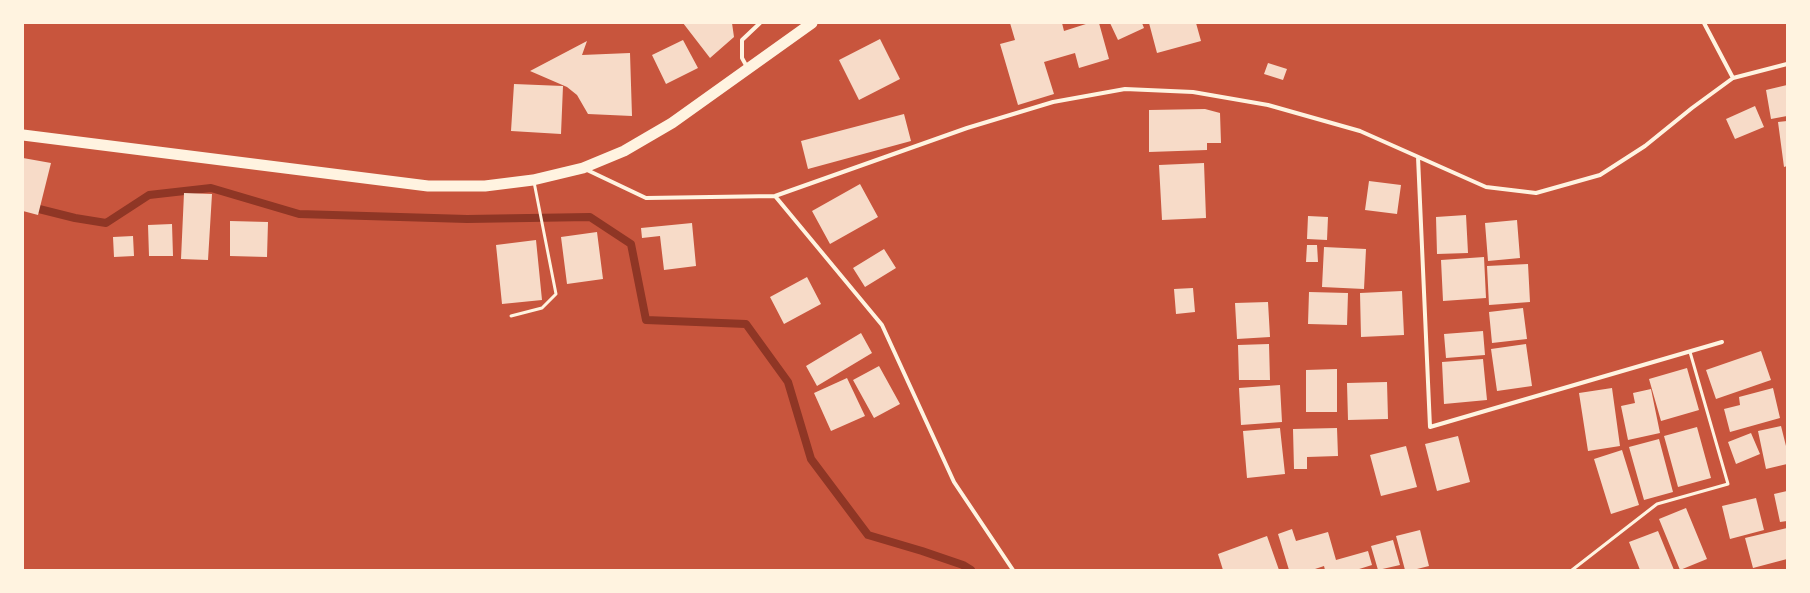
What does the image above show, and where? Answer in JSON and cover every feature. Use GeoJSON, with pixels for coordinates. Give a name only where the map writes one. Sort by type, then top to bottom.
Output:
{"type":"FeatureCollection","features":[{"type":"Feature","properties":{"kind":"highway"},"geometry":{"type":"LineString","coordinates":[[23,135],[428,186],[485,186],[533,180],[583,168],[624,151],[672,123],[812,23]]}},
{"type":"Feature","properties":{"kind":"street"},"geometry":{"type":"LineString","coordinates":[[748,69],[742,58],[742,40],[760,23]]}},
{"type":"Feature","properties":{"kind":"street"},"geometry":{"type":"LineString","coordinates":[[1704,23],[1733,78]]}},
{"type":"Feature","properties":{"kind":"street"},"geometry":{"type":"LineString","coordinates":[[583,168],[646,198],[775,196],[1010,115],[1053,102],[1125,89],[1193,92],[1268,105],[1360,131],[1486,187],[1536,193],[1600,175],[1645,146],[1692,108],[1733,78],[1787,64]]}},
{"type":"Feature","properties":{"kind":"street"},"geometry":{"type":"LineString","coordinates":[[1418,157],[1430,427],[1722,342]]}},
{"type":"Feature","properties":{"kind":"street"},"geometry":{"type":"LineString","coordinates":[[775,196],[882,325],[954,482],[1013,570]]}},
{"type":"Feature","properties":{"kind":"lane"},"geometry":{"type":"LineString","coordinates":[[511,316],[542,308],[556,294],[533,180]]}},
{"type":"Feature","properties":{"kind":"lane"},"geometry":{"type":"LineString","coordinates":[[1572,570],[1657,504],[1728,484],[1690,352]]}},
{"type":"Feature","properties":{"kind":"building"},"geometry":{"type":"Polygon","coordinates":[[[683,23],[732,23],[734,37],[710,58],[683,23]]]}},
{"type":"Feature","properties":{"kind":"building"},"geometry":{"type":"Polygon","coordinates":[[[1010,23],[1062,23],[1064,31],[1089,23],[1099,23],[1109,59],[1079,68],[1075,53],[1044,62],[1054,94],[1018,105],[1000,44],[1015,40],[1010,23]]]}},
{"type":"Feature","properties":{"kind":"building"},"geometry":{"type":"Polygon","coordinates":[[[1110,23],[1142,23],[1144,28],[1118,40],[1110,23]]]}},
{"type":"Feature","properties":{"kind":"building"},"geometry":{"type":"Polygon","coordinates":[[[1149,23],[1196,23],[1201,41],[1157,53],[1149,23]]]}},
{"type":"Feature","properties":{"kind":"building"},"geometry":{"type":"Polygon","coordinates":[[[880,39],[900,79],[859,100],[839,60],[880,39]]]}},
{"type":"Feature","properties":{"kind":"building"},"geometry":{"type":"Polygon","coordinates":[[[683,40],[698,68],[666,84],[652,55],[683,40]]]}},
{"type":"Feature","properties":{"kind":"building"},"geometry":{"type":"Polygon","coordinates":[[[587,41],[582,55],[630,53],[632,116],[588,114],[577,95],[567,87],[530,71],[587,41]]]}},
{"type":"Feature","properties":{"kind":"building"},"geometry":{"type":"Polygon","coordinates":[[[1268,63],[1287,69],[1283,80],[1264,74],[1268,63]]]}},
{"type":"Feature","properties":{"kind":"building"},"geometry":{"type":"Polygon","coordinates":[[[514,84],[563,86],[561,134],[511,131],[514,84]]]}},
{"type":"Feature","properties":{"kind":"building"},"geometry":{"type":"Polygon","coordinates":[[[1787,85],[1787,116],[1771,119],[1766,90],[1787,85]]]}},
{"type":"Feature","properties":{"kind":"building"},"geometry":{"type":"Polygon","coordinates":[[[1755,106],[1764,127],[1735,139],[1726,119],[1755,106]]]}},
{"type":"Feature","properties":{"kind":"building"},"geometry":{"type":"Polygon","coordinates":[[[1205,109],[1220,113],[1221,143],[1207,143],[1207,150],[1149,152],[1149,110],[1205,109]]]}},
{"type":"Feature","properties":{"kind":"building"},"geometry":{"type":"Polygon","coordinates":[[[904,114],[911,141],[808,169],[801,141],[904,114]]]}},
{"type":"Feature","properties":{"kind":"building"},"geometry":{"type":"Polygon","coordinates":[[[1787,121],[1787,166],[1784,167],[1778,122],[1787,121]]]}},
{"type":"Feature","properties":{"kind":"building"},"geometry":{"type":"Polygon","coordinates":[[[23,158],[51,163],[38,215],[23,211],[23,158]]]}},
{"type":"Feature","properties":{"kind":"building"},"geometry":{"type":"Polygon","coordinates":[[[1204,163],[1206,218],[1162,220],[1159,165],[1204,163]]]}},
{"type":"Feature","properties":{"kind":"building"},"geometry":{"type":"Polygon","coordinates":[[[1369,181],[1401,185],[1397,214],[1365,210],[1369,181]]]}},
{"type":"Feature","properties":{"kind":"building"},"geometry":{"type":"Polygon","coordinates":[[[860,184],[878,217],[830,244],[812,211],[860,184]]]}},
{"type":"Feature","properties":{"kind":"building"},"geometry":{"type":"Polygon","coordinates":[[[184,193],[212,194],[208,260],[181,259],[184,193]]]}},
{"type":"Feature","properties":{"kind":"building"},"geometry":{"type":"Polygon","coordinates":[[[1466,215],[1468,253],[1437,254],[1436,217],[1466,215]]]}},
{"type":"Feature","properties":{"kind":"building"},"geometry":{"type":"Polygon","coordinates":[[[1308,216],[1328,217],[1327,240],[1307,239],[1308,216]]]}},
{"type":"Feature","properties":{"kind":"building"},"geometry":{"type":"Polygon","coordinates":[[[1517,220],[1520,258],[1488,261],[1485,223],[1517,220]]]}},
{"type":"Feature","properties":{"kind":"building"},"geometry":{"type":"Polygon","coordinates":[[[230,221],[268,222],[267,257],[230,256],[230,221]]]}},
{"type":"Feature","properties":{"kind":"building"},"geometry":{"type":"Polygon","coordinates":[[[692,223],[696,266],[664,270],[660,236],[642,238],[641,228],[692,223]]]}},
{"type":"Feature","properties":{"kind":"building"},"geometry":{"type":"Polygon","coordinates":[[[172,224],[173,256],[149,256],[148,225],[172,224]]]}},
{"type":"Feature","properties":{"kind":"building"},"geometry":{"type":"Polygon","coordinates":[[[597,232],[603,279],[567,284],[561,237],[597,232]]]}},
{"type":"Feature","properties":{"kind":"building"},"geometry":{"type":"Polygon","coordinates":[[[133,236],[134,256],[114,257],[113,237],[133,236]]]}},
{"type":"Feature","properties":{"kind":"building"},"geometry":{"type":"Polygon","coordinates":[[[536,240],[542,300],[502,304],[496,245],[536,240]]]}},
{"type":"Feature","properties":{"kind":"building"},"geometry":{"type":"Polygon","coordinates":[[[1307,245],[1317,245],[1318,262],[1306,262],[1307,245]]]}},
{"type":"Feature","properties":{"kind":"building"},"geometry":{"type":"Polygon","coordinates":[[[1324,247],[1366,249],[1364,289],[1322,287],[1324,247]]]}},
{"type":"Feature","properties":{"kind":"building"},"geometry":{"type":"Polygon","coordinates":[[[884,249],[896,268],[865,287],[853,268],[884,249]]]}},
{"type":"Feature","properties":{"kind":"building"},"geometry":{"type":"Polygon","coordinates":[[[1484,257],[1486,298],[1443,301],[1441,260],[1484,257]]]}},
{"type":"Feature","properties":{"kind":"building"},"geometry":{"type":"Polygon","coordinates":[[[1528,264],[1530,302],[1489,305],[1487,266],[1528,264]]]}},
{"type":"Feature","properties":{"kind":"building"},"geometry":{"type":"Polygon","coordinates":[[[807,277],[821,304],[784,324],[770,297],[807,277]]]}},
{"type":"Feature","properties":{"kind":"building"},"geometry":{"type":"Polygon","coordinates":[[[1193,288],[1195,312],[1176,314],[1174,289],[1193,288]]]}},
{"type":"Feature","properties":{"kind":"building"},"geometry":{"type":"Polygon","coordinates":[[[1402,291],[1404,335],[1361,337],[1360,293],[1402,291]]]}},
{"type":"Feature","properties":{"kind":"building"},"geometry":{"type":"Polygon","coordinates":[[[1309,292],[1348,293],[1347,325],[1308,324],[1309,292]]]}},
{"type":"Feature","properties":{"kind":"building"},"geometry":{"type":"Polygon","coordinates":[[[1268,302],[1270,337],[1237,339],[1235,303],[1268,302]]]}},
{"type":"Feature","properties":{"kind":"building"},"geometry":{"type":"Polygon","coordinates":[[[1523,308],[1527,339],[1492,343],[1489,312],[1523,308]]]}},
{"type":"Feature","properties":{"kind":"building"},"geometry":{"type":"Polygon","coordinates":[[[1483,331],[1485,355],[1446,358],[1444,334],[1483,331]]]}},
{"type":"Feature","properties":{"kind":"building"},"geometry":{"type":"Polygon","coordinates":[[[861,333],[872,353],[817,386],[806,366],[861,333]]]}},
{"type":"Feature","properties":{"kind":"building"},"geometry":{"type":"Polygon","coordinates":[[[1269,344],[1270,380],[1239,380],[1238,345],[1269,344]]]}},
{"type":"Feature","properties":{"kind":"building"},"geometry":{"type":"Polygon","coordinates":[[[1526,344],[1532,386],[1497,391],[1491,349],[1526,344]]]}},
{"type":"Feature","properties":{"kind":"building"},"geometry":{"type":"Polygon","coordinates":[[[1761,351],[1771,380],[1716,399],[1706,370],[1761,351]]]}},
{"type":"Feature","properties":{"kind":"building"},"geometry":{"type":"Polygon","coordinates":[[[1483,359],[1487,400],[1444,404],[1442,362],[1483,359]]]}},
{"type":"Feature","properties":{"kind":"building"},"geometry":{"type":"Polygon","coordinates":[[[879,366],[900,404],[874,418],[853,380],[879,366]]]}},
{"type":"Feature","properties":{"kind":"building"},"geometry":{"type":"Polygon","coordinates":[[[1687,368],[1699,410],[1661,421],[1649,379],[1687,368]]]}},
{"type":"Feature","properties":{"kind":"building"},"geometry":{"type":"Polygon","coordinates":[[[1337,369],[1337,412],[1306,412],[1306,370],[1337,369]]]}},
{"type":"Feature","properties":{"kind":"building"},"geometry":{"type":"Polygon","coordinates":[[[847,378],[865,416],[831,431],[814,393],[847,378]]]}},
{"type":"Feature","properties":{"kind":"building"},"geometry":{"type":"Polygon","coordinates":[[[1387,382],[1388,419],[1348,420],[1347,383],[1387,382]]]}},
{"type":"Feature","properties":{"kind":"building"},"geometry":{"type":"Polygon","coordinates":[[[1280,385],[1282,422],[1241,425],[1239,388],[1280,385]]]}},
{"type":"Feature","properties":{"kind":"building"},"geometry":{"type":"Polygon","coordinates":[[[1612,388],[1620,446],[1588,451],[1579,393],[1612,388]]]}},
{"type":"Feature","properties":{"kind":"building"},"geometry":{"type":"Polygon","coordinates":[[[1773,388],[1780,418],[1730,432],[1724,409],[1740,405],[1739,397],[1773,388]]]}},
{"type":"Feature","properties":{"kind":"building"},"geometry":{"type":"Polygon","coordinates":[[[1651,389],[1660,433],[1628,440],[1621,406],[1635,403],[1633,393],[1651,389]]]}},
{"type":"Feature","properties":{"kind":"building"},"geometry":{"type":"Polygon","coordinates":[[[1781,426],[1787,450],[1787,464],[1766,469],[1758,431],[1781,426]]]}},
{"type":"Feature","properties":{"kind":"building"},"geometry":{"type":"Polygon","coordinates":[[[1697,427],[1711,478],[1678,487],[1664,436],[1697,427]]]}},
{"type":"Feature","properties":{"kind":"building"},"geometry":{"type":"Polygon","coordinates":[[[1280,428],[1285,474],[1247,478],[1243,431],[1280,428]]]}},
{"type":"Feature","properties":{"kind":"building"},"geometry":{"type":"Polygon","coordinates":[[[1337,428],[1338,456],[1307,457],[1307,469],[1294,469],[1293,429],[1337,428]]]}},
{"type":"Feature","properties":{"kind":"building"},"geometry":{"type":"Polygon","coordinates":[[[1751,433],[1760,454],[1736,464],[1728,442],[1751,433]]]}},
{"type":"Feature","properties":{"kind":"building"},"geometry":{"type":"Polygon","coordinates":[[[1458,436],[1470,482],[1437,491],[1425,444],[1458,436]]]}},
{"type":"Feature","properties":{"kind":"building"},"geometry":{"type":"Polygon","coordinates":[[[1659,439],[1673,492],[1644,500],[1629,447],[1659,439]]]}},
{"type":"Feature","properties":{"kind":"building"},"geometry":{"type":"Polygon","coordinates":[[[1406,446],[1417,487],[1381,496],[1370,455],[1406,446]]]}},
{"type":"Feature","properties":{"kind":"building"},"geometry":{"type":"Polygon","coordinates":[[[1622,450],[1639,505],[1611,514],[1594,459],[1622,450]]]}},
{"type":"Feature","properties":{"kind":"building"},"geometry":{"type":"Polygon","coordinates":[[[1787,491],[1787,521],[1780,522],[1774,494],[1787,491]]]}},
{"type":"Feature","properties":{"kind":"building"},"geometry":{"type":"Polygon","coordinates":[[[1756,498],[1764,530],[1730,539],[1722,506],[1756,498]]]}},
{"type":"Feature","properties":{"kind":"building"},"geometry":{"type":"Polygon","coordinates":[[[1686,508],[1707,559],[1680,570],[1659,519],[1686,508]]]}},
{"type":"Feature","properties":{"kind":"building"},"geometry":{"type":"Polygon","coordinates":[[[1787,528],[1787,559],[1753,568],[1745,538],[1787,528]]]}},
{"type":"Feature","properties":{"kind":"building"},"geometry":{"type":"Polygon","coordinates":[[[1292,529],[1296,541],[1328,532],[1336,560],[1368,551],[1372,565],[1356,570],[1325,570],[1324,566],[1312,570],[1289,570],[1278,534],[1292,529]]]}},
{"type":"Feature","properties":{"kind":"building"},"geometry":{"type":"Polygon","coordinates":[[[1420,530],[1429,566],[1413,570],[1405,570],[1396,536],[1420,530]]]}},
{"type":"Feature","properties":{"kind":"building"},"geometry":{"type":"Polygon","coordinates":[[[1658,531],[1674,570],[1640,570],[1629,542],[1658,531]]]}},
{"type":"Feature","properties":{"kind":"building"},"geometry":{"type":"Polygon","coordinates":[[[1267,536],[1279,570],[1223,570],[1218,554],[1267,536]]]}},
{"type":"Feature","properties":{"kind":"building"},"geometry":{"type":"Polygon","coordinates":[[[1393,540],[1400,565],[1378,570],[1371,546],[1393,540]]]}},
{"type":"Feature","properties":{"kind":"waterway"},"geometry":{"type":"LineString","coordinates":[[23,205],[75,218],[106,223],[149,195],[211,188],[299,214],[467,219],[590,217],[631,244],[646,320],[746,324],[788,382],[811,459],[868,535],[922,551],[963,565],[971,570]]}}]}
